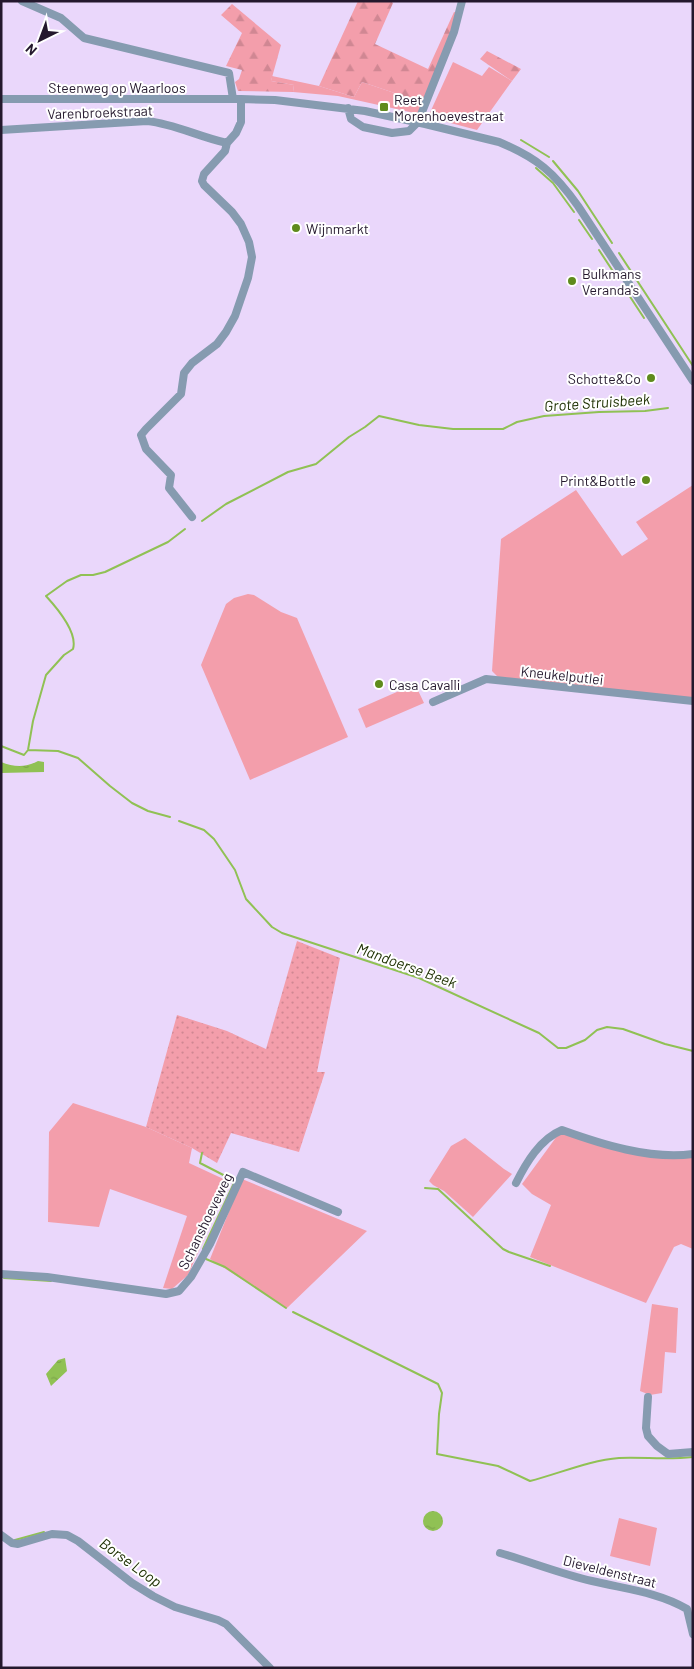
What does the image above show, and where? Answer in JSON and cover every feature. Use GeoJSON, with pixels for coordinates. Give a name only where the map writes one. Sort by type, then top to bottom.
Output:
{"type":"FeatureCollection","features":[{"type":"Feature","properties":{"kind":"street","name":"Steenweg op Waarloos"},"geometry":{"type":"LineString","coordinates":[[22,1],[61,18],[84,38],[229,73],[237,99]]}},
{"type":"Feature","properties":{"kind":"street"},"geometry":{"type":"LineString","coordinates":[[348,108],[351,119],[363,127],[392,133],[409,131],[418,122],[454,32],[462,1]]}},
{"type":"Feature","properties":{"kind":"street","name":"Steenweg op Waarloos"},"geometry":{"type":"LineString","coordinates":[[1,100],[237,99],[284,101],[348,108],[418,122],[499,142],[535,160],[560,181],[693,381]]}},
{"type":"Feature","properties":{"kind":"street"},"geometry":{"type":"LineString","coordinates":[[192,517],[170,488],[171,475],[146,449],[141,435],[181,394],[184,373],[192,363],[217,344],[226,332],[235,316],[248,278],[252,257],[242,224],[202,181],[204,174],[225,152],[227,143],[236,133],[241,122],[237,99]]}},
{"type":"Feature","properties":{"kind":"street","name":"Varenbroekstraat"},"geometry":{"type":"LineString","coordinates":[[1,130],[147,121],[165,123],[207,139],[227,143]]}},
{"type":"Feature","properties":{"kind":"street","name":"Kneukelputlei"},"geometry":{"type":"LineString","coordinates":[[433,702],[486,679],[693,701]]}},
{"type":"Feature","properties":{"kind":"street"},"geometry":{"type":"LineString","coordinates":[[516,1183],[527,1164],[545,1141],[562,1130],[626,1150],[676,1156],[693,1154]]}},
{"type":"Feature","properties":{"kind":"street","name":"Schanshoeveweg"},"geometry":{"type":"LineString","coordinates":[[1,1274],[47,1276],[166,1294],[176,1292],[191,1277],[206,1251],[243,1172],[338,1212]]}},
{"type":"Feature","properties":{"kind":"street"},"geometry":{"type":"LineString","coordinates":[[648,1397],[646,1428],[648,1436],[668,1454],[693,1452]]}},
{"type":"Feature","properties":{"kind":"street"},"geometry":{"type":"LineString","coordinates":[[1,1535],[12,1543],[18,1544],[52,1534],[62,1533],[72,1537],[121,1575],[153,1596],[175,1607],[226,1624],[270,1668]]}},
{"type":"Feature","properties":{"kind":"street","name":"Dieveldenstraat"},"geometry":{"type":"LineString","coordinates":[[500,1553],[592,1581],[635,1589],[678,1603],[688,1609],[693,1634]]}},
{"type":"Feature","properties":{"kind":"green space"},"geometry":{"type":"Polygon","coordinates":[[[358,1],[391,1],[393,3],[375,44],[428,69],[454,12],[459,13],[424,103],[362,82],[354,97],[319,86],[358,1]]]}},
{"type":"Feature","properties":{"kind":"green space"},"geometry":{"type":"Polygon","coordinates":[[[232,4],[281,45],[271,81],[294,85],[293,92],[238,91],[235,82],[239,79],[242,70],[226,66],[242,33],[221,15],[232,4]]]}},
{"type":"Feature","properties":{"kind":"green space"},"geometry":{"type":"Polygon","coordinates":[[[487,51],[521,69],[512,81],[480,59],[487,51]]]}},
{"type":"Feature","properties":{"kind":"green space"},"geometry":{"type":"Polygon","coordinates":[[[453,62],[482,76],[489,67],[512,81],[477,130],[428,117],[453,62]]]}},
{"type":"Feature","properties":{"kind":"green space"},"geometry":{"type":"Polygon","coordinates":[[[272,76],[319,86],[354,97],[362,82],[424,103],[419,114],[338,96],[293,92],[294,85],[271,81],[272,76]]]}},
{"type":"Feature","properties":{"kind":"green space"},"geometry":{"type":"Polygon","coordinates":[[[693,485],[693,698],[498,677],[492,671],[501,539],[576,490],[622,556],[648,539],[636,522],[693,485]]]}},
{"type":"Feature","properties":{"kind":"green space"},"geometry":{"type":"Polygon","coordinates":[[[248,594],[254,595],[281,612],[297,618],[348,737],[250,780],[201,665],[226,604],[234,598],[248,594]]]}},
{"type":"Feature","properties":{"kind":"green space"},"geometry":{"type":"Polygon","coordinates":[[[415,684],[424,703],[366,728],[358,709],[415,684]]]}},
{"type":"Feature","properties":{"kind":"green space"},"geometry":{"type":"Polygon","coordinates":[[[297,941],[340,958],[317,1072],[325,1072],[299,1152],[231,1133],[217,1163],[192,1148],[146,1127],[177,1015],[227,1031],[266,1049],[297,941]]]}},
{"type":"Feature","properties":{"kind":"green space"},"geometry":{"type":"Polygon","coordinates":[[[73,1103],[146,1127],[192,1148],[189,1163],[230,1182],[188,1275],[172,1289],[163,1288],[187,1216],[110,1189],[99,1227],[48,1222],[49,1132],[73,1103]]]}},
{"type":"Feature","properties":{"kind":"green space"},"geometry":{"type":"Polygon","coordinates":[[[560,1132],[627,1151],[693,1156],[693,1249],[681,1244],[674,1247],[646,1303],[530,1257],[551,1205],[532,1194],[522,1184],[560,1132]]]}},
{"type":"Feature","properties":{"kind":"green space"},"geometry":{"type":"Polygon","coordinates":[[[465,1138],[512,1174],[473,1217],[444,1191],[429,1181],[451,1146],[465,1138]]]}},
{"type":"Feature","properties":{"kind":"green space"},"geometry":{"type":"Polygon","coordinates":[[[242,1179],[367,1231],[287,1308],[210,1259],[242,1179]]]}},
{"type":"Feature","properties":{"kind":"green space"},"geometry":{"type":"Polygon","coordinates":[[[652,1304],[678,1308],[676,1353],[665,1352],[662,1393],[650,1395],[640,1391],[652,1304]]]}},
{"type":"Feature","properties":{"kind":"green space"},"geometry":{"type":"Polygon","coordinates":[[[619,1518],[657,1528],[650,1566],[610,1556],[619,1518]]]}},
{"type":"Feature","properties":{"kind":"water"},"geometry":{"type":"Polygon","coordinates":[[[38,761],[44,762],[44,772],[1,773],[1,762],[19,766],[29,765],[38,761]]]}},
{"type":"Feature","properties":{"kind":"water"},"geometry":{"type":"Polygon","coordinates":[[[65,1358],[67,1371],[51,1386],[46,1374],[58,1360],[65,1358]]]}},
{"type":"Feature","properties":{"kind":"water"},"geometry":{"type":"Polygon","coordinates":[[[429,1511],[437,1511],[443,1517],[443,1525],[437,1531],[429,1531],[423,1525],[423,1517],[429,1511]]]}},
{"type":"Feature","properties":{"kind":"waterway"},"geometry":{"type":"LineString","coordinates":[[521,140],[549,157]]}},
{"type":"Feature","properties":{"kind":"waterway"},"geometry":{"type":"LineString","coordinates":[[553,161],[578,191],[612,243]]}},
{"type":"Feature","properties":{"kind":"waterway"},"geometry":{"type":"LineString","coordinates":[[536,168],[553,183],[574,212]]}},
{"type":"Feature","properties":{"kind":"waterway"},"geometry":{"type":"LineString","coordinates":[[579,220],[592,239]]}},
{"type":"Feature","properties":{"kind":"waterway"},"geometry":{"type":"LineString","coordinates":[[599,250],[618,279]]}},
{"type":"Feature","properties":{"kind":"waterway"},"geometry":{"type":"LineString","coordinates":[[619,253],[693,366]]}},
{"type":"Feature","properties":{"kind":"waterway"},"geometry":{"type":"LineString","coordinates":[[623,286],[644,318]]}},
{"type":"Feature","properties":{"kind":"waterway","name":"Grote Struisbeek"},"geometry":{"type":"LineString","coordinates":[[202,521],[226,504],[288,472],[316,464],[379,416],[419,425],[453,429],[503,429],[517,422],[544,416],[645,411],[668,408]]}},
{"type":"Feature","properties":{"kind":"waterway","name":"Grote Struisbeek"},"geometry":{"type":"LineString","coordinates":[[1,746],[24,755],[28,750],[33,721],[46,675],[64,655],[73,649],[74,642],[70,628],[46,596],[67,581],[81,575],[105,572],[168,542],[185,529]]}},
{"type":"Feature","properties":{"kind":"waterway","name":"Mandoerse Beek"},"geometry":{"type":"LineString","coordinates":[[28,750],[58,751],[78,758],[132,803],[148,811],[170,817]]}},
{"type":"Feature","properties":{"kind":"waterway","name":"Mandoerse Beek"},"geometry":{"type":"LineString","coordinates":[[179,821],[204,830],[214,839],[235,870],[246,899],[272,927],[282,933],[419,978],[539,1033],[558,1048],[566,1048],[585,1040],[597,1030],[607,1027],[623,1029],[665,1044],[693,1051]]}},
{"type":"Feature","properties":{"kind":"waterway"},"geometry":{"type":"LineString","coordinates":[[202,1153],[200,1163],[235,1181],[203,1249]]}},
{"type":"Feature","properties":{"kind":"waterway"},"geometry":{"type":"LineString","coordinates":[[425,1188],[438,1189],[503,1249],[550,1266]]}},
{"type":"Feature","properties":{"kind":"waterway"},"geometry":{"type":"LineString","coordinates":[[206,1259],[225,1267],[286,1308]]}},
{"type":"Feature","properties":{"kind":"waterway"},"geometry":{"type":"LineString","coordinates":[[4,1278],[51,1281]]}},
{"type":"Feature","properties":{"kind":"waterway"},"geometry":{"type":"LineString","coordinates":[[293,1312],[438,1384],[442,1393],[437,1454],[498,1466],[530,1481],[608,1459],[693,1457]]}},
{"type":"Feature","properties":{"kind":"waterway","name":"Borse Loop"},"geometry":{"type":"LineString","coordinates":[[15,1540],[44,1532]]}},
{"type":"Feature","properties":{"kind":"place","name":"Reet Morenhoevestraat"},"geometry":{"type":"Point","coordinates":[384,107]}},
{"type":"Feature","properties":{"kind":"place","name":"Wijnmarkt"},"geometry":{"type":"Point","coordinates":[296,228]}},
{"type":"Feature","properties":{"kind":"place","name":"Bulkmans Veranda's"},"geometry":{"type":"Point","coordinates":[572,281]}},
{"type":"Feature","properties":{"kind":"place","name":"Schotte&Co"},"geometry":{"type":"Point","coordinates":[651,378]}},
{"type":"Feature","properties":{"kind":"place","name":"Print&Bottle"},"geometry":{"type":"Point","coordinates":[646,480]}},
{"type":"Feature","properties":{"kind":"place","name":"Casa Cavalli"},"geometry":{"type":"Point","coordinates":[379,684]}}]}
